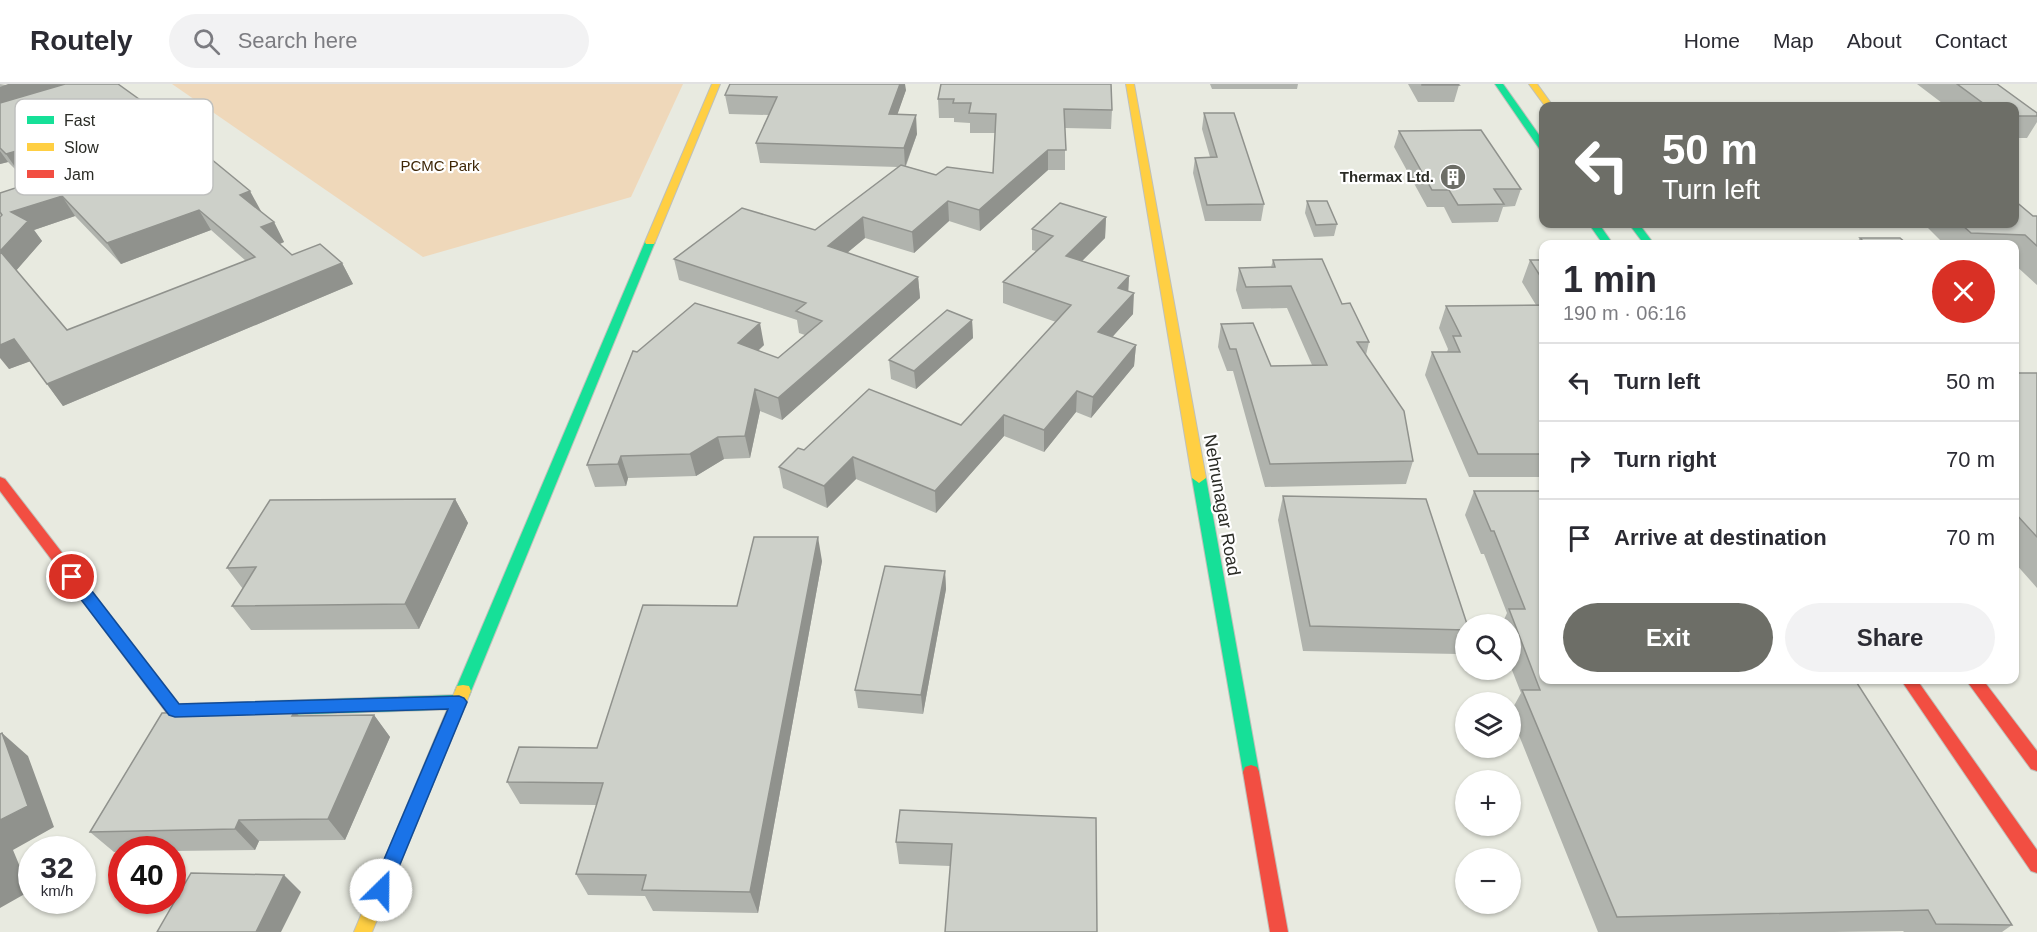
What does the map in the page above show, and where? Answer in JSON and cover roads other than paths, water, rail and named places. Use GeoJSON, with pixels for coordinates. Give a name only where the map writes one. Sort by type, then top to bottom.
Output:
{"type":"FeatureCollection","features":[{"type":"Feature","properties":{"kind":"street"},"geometry":{"type":"LineString","coordinates":[[363,932],[716,84]]}},
{"type":"Feature","properties":{"kind":"street","name":"Nehrunagar Road"},"geometry":{"type":"LineString","coordinates":[[1130,84],[1279,932]]}},
{"type":"Feature","properties":{"kind":"street"},"geometry":{"type":"LineString","coordinates":[[1499,84],[1539,142]]}},
{"type":"Feature","properties":{"kind":"street"},"geometry":{"type":"LineString","coordinates":[[1533,84],[1546,102]]}},
{"type":"Feature","properties":{"kind":"street"},"geometry":{"type":"LineString","coordinates":[[0,482],[175,711],[459,702]]}},
{"type":"Feature","properties":{"kind":"street"},"geometry":{"type":"LineString","coordinates":[[1912,684],[2037,865]]}},
{"type":"Feature","properties":{"kind":"street"},"geometry":{"type":"LineString","coordinates":[[1977,684],[2037,764]]}},
{"type":"Feature","properties":{"kind":"place","name":"Thermax Ltd."},"geometry":{"type":"Point","coordinates":[1453,177]}},
{"type":"Feature","properties":{"kind":"park label","name":"PCMC Park"},"geometry":{"type":"Point","coordinates":[440,166]}}]}
